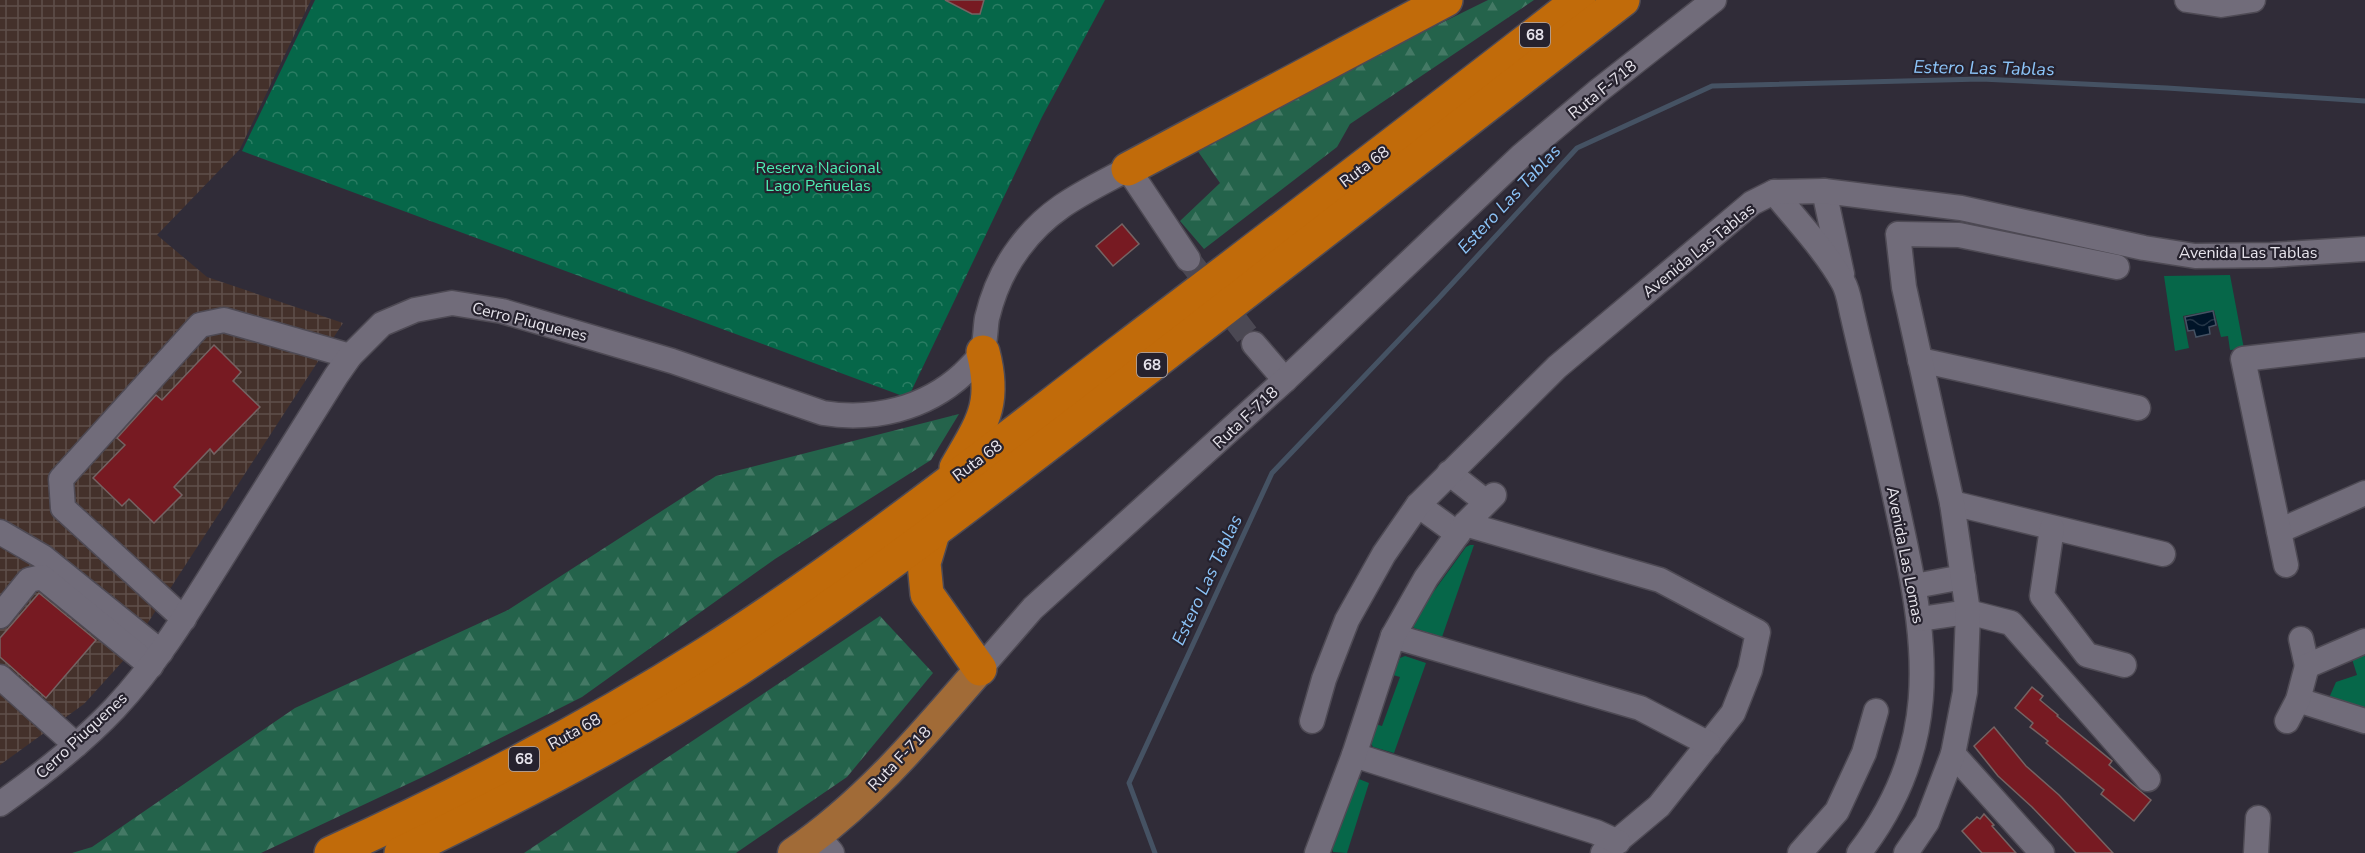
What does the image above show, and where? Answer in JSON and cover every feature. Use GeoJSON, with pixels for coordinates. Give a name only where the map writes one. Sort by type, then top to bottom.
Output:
{"type":"FeatureCollection","features":[{"type":"Feature","properties":{"kind":"highway"},"geometry":{"type":"LineString","coordinates":[[1128,169],[1446,0]]}},
{"type":"Feature","properties":{"kind":"highway","name":"Ruta 68"},"geometry":{"type":"LineString","coordinates":[[331,853],[517,763],[710,651],[813,581],[946,483],[1580,0]]}},
{"type":"Feature","properties":{"kind":"highway","name":"Ruta 68"},"geometry":{"type":"LineString","coordinates":[[401,853],[550,779],[638,730],[736,670],[933,533],[1623,0]]}},
{"type":"Feature","properties":{"kind":"highway"},"geometry":{"type":"LineString","coordinates":[[946,483],[971,446],[983,420],[988,385],[982,352]]}},
{"type":"Feature","properties":{"kind":"highway"},"geometry":{"type":"LineString","coordinates":[[933,533],[924,563],[927,594],[980,669]]}},
{"type":"Feature","properties":{"kind":"highway"},"geometry":{"type":"LineString","coordinates":[[852,589],[893,586],[927,594]]}},
{"type":"Feature","properties":{"kind":"main road","name":"Ruta F-718"},"geometry":{"type":"LineString","coordinates":[[794,853],[825,844],[901,761],[980,669]]}},
{"type":"Feature","properties":{"kind":"street","name":"Ruta F-718"},"geometry":{"type":"LineString","coordinates":[[980,669],[1033,608],[1285,380],[1521,156],[1598,91],[1714,0]]}},
{"type":"Feature","properties":{"kind":"street"},"geometry":{"type":"LineString","coordinates":[[2187,0],[2221,5],[2253,0]]}},
{"type":"Feature","properties":{"kind":"street"},"geometry":{"type":"LineString","coordinates":[[982,352],[989,309],[996,288],[1006,268],[1031,232],[1065,202],[1128,169],[1188,259]]}},
{"type":"Feature","properties":{"kind":"street","name":"Avenida Las Tablas"},"geometry":{"type":"LineString","coordinates":[[1312,721],[1324,679],[1347,620],[1384,554],[1418,506],[1557,367],[1752,203],[1774,192],[1824,191],[1961,208],[2144,248],[2195,256],[2271,255],[2365,249]]}},
{"type":"Feature","properties":{"kind":"street","name":"Avenida Las Lomas"},"geometry":{"type":"LineString","coordinates":[[1824,191],[1915,586],[1920,619],[1923,688],[1916,739],[1890,806],[1874,834],[1859,853]]}},
{"type":"Feature","properties":{"kind":"street","name":"Avenida Las Lomas"},"geometry":{"type":"LineString","coordinates":[[1774,192],[1845,284]]}},
{"type":"Feature","properties":{"kind":"street"},"geometry":{"type":"LineString","coordinates":[[1906,853],[1927,822],[1953,754],[1965,692],[1968,612],[1952,503],[1904,287],[1899,234],[1959,235],[2117,267]]}},
{"type":"Feature","properties":{"kind":"street","name":"Cerro Piuquenes"},"geometry":{"type":"LineString","coordinates":[[0,804],[40,776],[76,745],[115,708],[156,659],[184,619],[350,356],[382,324],[415,310],[452,303],[502,311],[672,361],[823,413],[857,416],[891,412],[926,399],[957,379],[982,352]]}},
{"type":"Feature","properties":{"kind":"street"},"geometry":{"type":"LineString","coordinates":[[184,619],[63,508],[61,479],[200,325],[224,320],[350,356]]}},
{"type":"Feature","properties":{"kind":"street"},"geometry":{"type":"LineString","coordinates":[[1254,344],[1285,380]]}},
{"type":"Feature","properties":{"kind":"street"},"geometry":{"type":"LineString","coordinates":[[2286,565],[2242,359],[2365,345]]}},
{"type":"Feature","properties":{"kind":"street"},"geometry":{"type":"LineString","coordinates":[[1920,360],[2138,408]]}},
{"type":"Feature","properties":{"kind":"street"},"geometry":{"type":"LineString","coordinates":[[1317,853],[1354,755],[1393,636],[1426,578],[1461,529],[1490,499],[1449,473]]}},
{"type":"Feature","properties":{"kind":"street"},"geometry":{"type":"LineString","coordinates":[[2279,531],[2365,493]]}},
{"type":"Feature","properties":{"kind":"street"},"geometry":{"type":"LineString","coordinates":[[1952,503],[2163,554]]}},
{"type":"Feature","properties":{"kind":"street"},"geometry":{"type":"LineString","coordinates":[[1354,755],[1596,832],[1610,848],[1659,806],[1708,744],[1732,713],[1750,670],[1758,632],[1660,580],[1461,529],[1418,506]]}},
{"type":"Feature","properties":{"kind":"street"},"geometry":{"type":"LineString","coordinates":[[2052,528],[2042,596],[2087,655],[2124,665]]}},
{"type":"Feature","properties":{"kind":"street"},"geometry":{"type":"LineString","coordinates":[[0,532],[43,556],[156,659]]}},
{"type":"Feature","properties":{"kind":"street"},"geometry":{"type":"LineString","coordinates":[[0,616],[28,580],[42,577],[156,659]]}},
{"type":"Feature","properties":{"kind":"street"},"geometry":{"type":"LineString","coordinates":[[1915,586],[1963,577]]}},
{"type":"Feature","properties":{"kind":"street"},"geometry":{"type":"LineString","coordinates":[[1920,619],[1968,612],[2011,623],[2148,778]]}},
{"type":"Feature","properties":{"kind":"street"},"geometry":{"type":"LineString","coordinates":[[1393,636],[1640,708],[1708,744]]}},
{"type":"Feature","properties":{"kind":"street"},"geometry":{"type":"LineString","coordinates":[[2301,639],[2307,666],[2293,710],[2365,721]]}},
{"type":"Feature","properties":{"kind":"street"},"geometry":{"type":"LineString","coordinates":[[2307,666],[2365,641]]}},
{"type":"Feature","properties":{"kind":"street"},"geometry":{"type":"LineString","coordinates":[[0,677],[76,745]]}},
{"type":"Feature","properties":{"kind":"street"},"geometry":{"type":"LineString","coordinates":[[1800,853],[1837,812],[1864,753],[1876,711]]}},
{"type":"Feature","properties":{"kind":"street"},"geometry":{"type":"LineString","coordinates":[[1953,754],[2042,853]]}},
{"type":"Feature","properties":{"kind":"street"},"geometry":{"type":"LineString","coordinates":[[2258,818],[2261,852]]}},
{"type":"Feature","properties":{"kind":"shaded area"},"geometry":{"type":"Polygon","coordinates":[[[0,0],[311,0],[240,149],[157,235],[207,277],[343,323],[123,661],[84,704],[0,765],[0,0]]]}},
{"type":"Feature","properties":{"kind":"green space","name":"Reserva Nacional Lago Peñuelas"},"geometry":{"type":"Polygon","coordinates":[[[315,0],[1105,0],[1042,117],[908,398],[242,151],[315,0]]]}},
{"type":"Feature","properties":{"kind":"green space"},"geometry":{"type":"Polygon","coordinates":[[[1488,0],[1534,0],[1350,124],[1337,147],[1204,249],[1180,221],[1220,183],[1197,150],[1291,97],[1488,0]]]}},
{"type":"Feature","properties":{"kind":"green space"},"geometry":{"type":"Polygon","coordinates":[[[2230,275],[2244,349],[2230,350],[2228,336],[2221,337],[2214,310],[2183,316],[2189,348],[2175,351],[2164,276],[2230,275]]]}},
{"type":"Feature","properties":{"kind":"green space"},"geometry":{"type":"Polygon","coordinates":[[[959,414],[931,460],[775,559],[582,697],[429,774],[261,853],[72,853],[92,847],[295,708],[508,610],[716,476],[959,414]]]}},
{"type":"Feature","properties":{"kind":"green space"},"geometry":{"type":"Polygon","coordinates":[[[1474,545],[1442,637],[1414,628],[1413,620],[1466,547],[1474,545]]]}},
{"type":"Feature","properties":{"kind":"green space"},"geometry":{"type":"Polygon","coordinates":[[[880,616],[933,673],[847,777],[736,853],[524,853],[880,616]]]}},
{"type":"Feature","properties":{"kind":"green space"},"geometry":{"type":"Polygon","coordinates":[[[2365,654],[2365,710],[2329,698],[2336,682],[2357,675],[2352,659],[2365,654]]]}},
{"type":"Feature","properties":{"kind":"green space"},"geometry":{"type":"Polygon","coordinates":[[[1405,656],[1426,663],[1394,753],[1373,747],[1369,740],[1375,724],[1382,726],[1400,677],[1393,675],[1400,658],[1405,656]]]}},
{"type":"Feature","properties":{"kind":"green space"},"geometry":{"type":"Polygon","coordinates":[[[1359,779],[1369,783],[1347,853],[1333,852],[1331,844],[1354,781],[1359,779]]]}},
{"type":"Feature","properties":{"kind":"water"},"geometry":{"type":"Polygon","coordinates":[[[2213,311],[2216,325],[2209,327],[2210,334],[2196,337],[2194,330],[2188,331],[2185,317],[2213,311]]]}},
{"type":"Feature","properties":{"kind":"building"},"geometry":{"type":"Polygon","coordinates":[[[945,0],[984,0],[980,14],[972,14],[945,0]]]}},
{"type":"Feature","properties":{"kind":"building"},"geometry":{"type":"Polygon","coordinates":[[[1122,224],[1139,244],[1113,266],[1096,246],[1122,224]]]}},
{"type":"Feature","properties":{"kind":"building"},"geometry":{"type":"Polygon","coordinates":[[[214,345],[241,372],[233,381],[260,407],[214,454],[210,449],[174,487],[182,495],[154,523],[129,499],[122,506],[93,478],[125,445],[117,438],[156,395],[162,400],[214,345]]]}},
{"type":"Feature","properties":{"kind":"building"},"geometry":{"type":"Polygon","coordinates":[[[39,593],[96,640],[46,698],[0,657],[0,638],[39,593]]]}},
{"type":"Feature","properties":{"kind":"building"},"geometry":{"type":"Polygon","coordinates":[[[2032,687],[2043,696],[2040,700],[2112,761],[2109,765],[2151,800],[2134,821],[2101,794],[2104,790],[2046,743],[2048,741],[2030,727],[2033,723],[2015,708],[2032,687]]]}},
{"type":"Feature","properties":{"kind":"building"},"geometry":{"type":"Polygon","coordinates":[[[1994,727],[2026,766],[2059,795],[2113,853],[2076,853],[2032,807],[1998,776],[1974,746],[1994,727]]]}},
{"type":"Feature","properties":{"kind":"building"},"geometry":{"type":"Polygon","coordinates":[[[1984,814],[2016,853],[1982,853],[1962,831],[1977,817],[1980,819],[1984,814]]]}},
{"type":"Feature","properties":{"kind":"waterway","name":"Estero Las Tablas"},"geometry":{"type":"LineString","coordinates":[[1155,853],[1129,783],[1272,473],[1437,300],[1577,148],[1712,86],[1981,79],[2365,101]]}},
{"type":"Feature","properties":{"kind":"tunnel"},"geometry":{"type":"LineString","coordinates":[[1188,259],[1254,344]]}}]}
